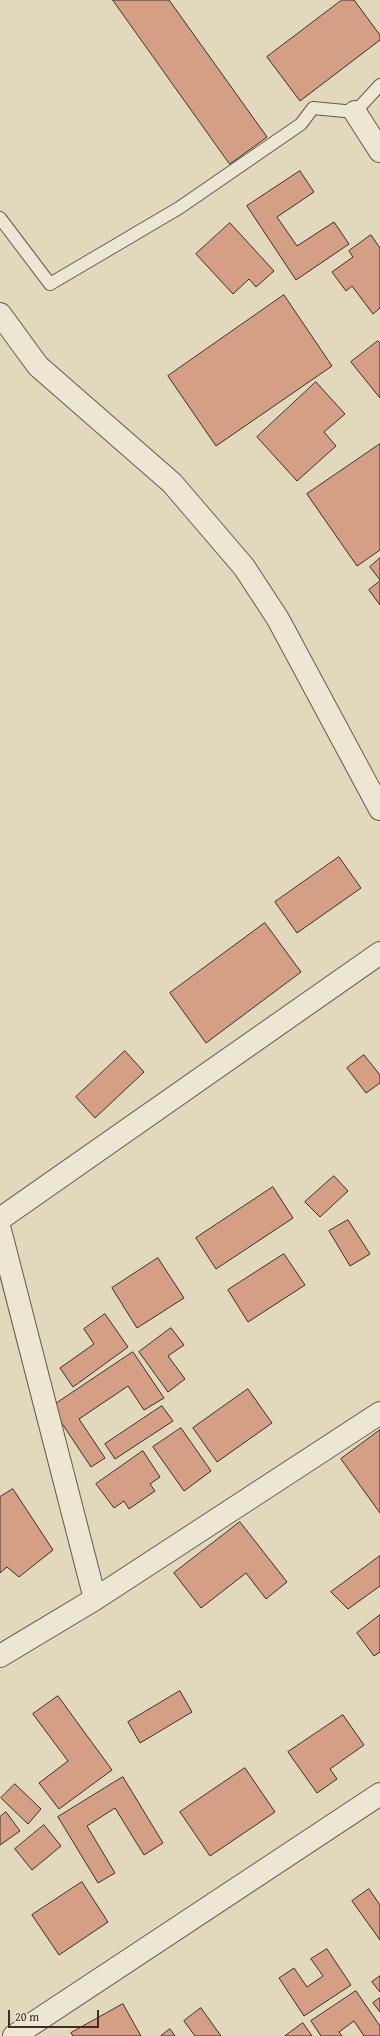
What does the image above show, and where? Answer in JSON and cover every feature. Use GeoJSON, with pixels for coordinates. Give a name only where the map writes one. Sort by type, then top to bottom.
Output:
{"type":"FeatureCollection","features":[{"type":"Feature","properties":{"kind":"street"},"geometry":{"type":"LineString","coordinates":[[355,112],[380,151]]}},
{"type":"Feature","properties":{"kind":"street"},"geometry":{"type":"LineString","coordinates":[[0,314],[38,366],[172,483],[244,567],[278,619],[380,810]]}},
{"type":"Feature","properties":{"kind":"street"},"geometry":{"type":"LineString","coordinates":[[0,1219],[380,953]]}},
{"type":"Feature","properties":{"kind":"street"},"geometry":{"type":"LineString","coordinates":[[0,1230],[95,1599]]}},
{"type":"Feature","properties":{"kind":"street"},"geometry":{"type":"LineString","coordinates":[[0,1656],[95,1599],[380,1413]]}},
{"type":"Feature","properties":{"kind":"street"},"geometry":{"type":"LineString","coordinates":[[14,2036],[380,1794]]}},
{"type":"Feature","properties":{"kind":"street"},"geometry":{"type":"LineString","coordinates":[[0,2030],[3,2036]]}},
{"type":"Feature","properties":{"kind":"lane"},"geometry":{"type":"LineString","coordinates":[[0,218],[50,284],[179,208],[301,124],[313,108],[355,112],[380,85]]}},
{"type":"Feature","properties":{"kind":"building"},"geometry":{"type":"Polygon","coordinates":[[[113,0],[169,0],[267,137],[230,164],[113,0]]]}},
{"type":"Feature","properties":{"kind":"building"},"geometry":{"type":"Polygon","coordinates":[[[342,0],[354,0],[380,35],[380,40],[300,101],[267,57],[342,0]]]}},
{"type":"Feature","properties":{"kind":"building"},"geometry":{"type":"Polygon","coordinates":[[[300,171],[314,192],[277,217],[297,246],[334,222],[349,244],[296,280],[247,206],[300,171]]]}},
{"type":"Feature","properties":{"kind":"building"},"geometry":{"type":"Polygon","coordinates":[[[230,223],[274,271],[256,287],[249,279],[233,294],[196,254],[230,223]]]}},
{"type":"Feature","properties":{"kind":"building"},"geometry":{"type":"Polygon","coordinates":[[[371,235],[380,248],[380,308],[373,314],[352,286],[346,291],[332,272],[353,257],[349,251],[371,235]]]}},
{"type":"Feature","properties":{"kind":"building"},"geometry":{"type":"Polygon","coordinates":[[[284,295],[332,366],[216,446],[168,376],[284,295]]]}},
{"type":"Feature","properties":{"kind":"building"},"geometry":{"type":"Polygon","coordinates":[[[378,341],[380,343],[380,398],[351,362],[378,341]]]}},
{"type":"Feature","properties":{"kind":"building"},"geometry":{"type":"Polygon","coordinates":[[[316,382],[345,414],[324,432],[336,446],[297,481],[257,437],[316,382]]]}},
{"type":"Feature","properties":{"kind":"building"},"geometry":{"type":"Polygon","coordinates":[[[380,444],[380,550],[357,566],[307,494],[380,444]]]}},
{"type":"Feature","properties":{"kind":"building"},"geometry":{"type":"Polygon","coordinates":[[[380,558],[380,580],[370,567],[380,558]]]}},
{"type":"Feature","properties":{"kind":"building"},"geometry":{"type":"Polygon","coordinates":[[[380,581],[380,605],[369,590],[380,581]]]}},
{"type":"Feature","properties":{"kind":"building"},"geometry":{"type":"Polygon","coordinates":[[[339,857],[361,888],[297,933],[275,902],[339,857]]]}},
{"type":"Feature","properties":{"kind":"building"},"geometry":{"type":"Polygon","coordinates":[[[265,923],[301,972],[206,1043],[170,993],[265,923]]]}},
{"type":"Feature","properties":{"kind":"building"},"geometry":{"type":"Polygon","coordinates":[[[125,1051],[144,1072],[95,1118],[76,1097],[125,1051]]]}},
{"type":"Feature","properties":{"kind":"building"},"geometry":{"type":"Polygon","coordinates":[[[364,1055],[380,1075],[380,1083],[366,1093],[347,1068],[364,1055]]]}},
{"type":"Feature","properties":{"kind":"building"},"geometry":{"type":"Polygon","coordinates":[[[334,1176],[348,1191],[320,1217],[305,1202],[334,1176]]]}},
{"type":"Feature","properties":{"kind":"building"},"geometry":{"type":"Polygon","coordinates":[[[273,1187],[293,1218],[216,1269],[196,1238],[273,1187]]]}},
{"type":"Feature","properties":{"kind":"building"},"geometry":{"type":"Polygon","coordinates":[[[348,1220],[370,1254],[350,1266],[329,1231],[348,1220]]]}},
{"type":"Feature","properties":{"kind":"building"},"geometry":{"type":"Polygon","coordinates":[[[284,1254],[305,1285],[248,1322],[228,1290],[284,1254]]]}},
{"type":"Feature","properties":{"kind":"building"},"geometry":{"type":"Polygon","coordinates":[[[158,1258],[184,1298],[137,1328],[112,1288],[158,1258]]]}},
{"type":"Feature","properties":{"kind":"building"},"geometry":{"type":"Polygon","coordinates":[[[105,1314],[128,1347],[73,1387],[60,1368],[94,1344],[84,1329],[105,1314]]]}},
{"type":"Feature","properties":{"kind":"building"},"geometry":{"type":"Polygon","coordinates":[[[171,1328],[184,1345],[168,1356],[185,1379],[168,1392],[139,1352],[171,1328]]]}},
{"type":"Feature","properties":{"kind":"building"},"geometry":{"type":"Polygon","coordinates":[[[133,1352],[164,1398],[144,1410],[128,1386],[79,1419],[105,1458],[91,1467],[51,1407],[133,1352]]]}},
{"type":"Feature","properties":{"kind":"building"},"geometry":{"type":"Polygon","coordinates":[[[248,1389],[272,1423],[217,1462],[193,1428],[248,1389]]]}},
{"type":"Feature","properties":{"kind":"building"},"geometry":{"type":"Polygon","coordinates":[[[162,1406],[173,1421],[115,1459],[105,1444],[162,1406]]]}},
{"type":"Feature","properties":{"kind":"building"},"geometry":{"type":"Polygon","coordinates":[[[181,1428],[211,1471],[184,1491],[153,1447],[181,1428]]]}},
{"type":"Feature","properties":{"kind":"building"},"geometry":{"type":"Polygon","coordinates":[[[380,1430],[380,1513],[341,1459],[380,1430]]]}},
{"type":"Feature","properties":{"kind":"building"},"geometry":{"type":"Polygon","coordinates":[[[143,1451],[160,1477],[150,1484],[155,1491],[129,1509],[124,1501],[114,1508],[96,1484],[143,1451]]]}},
{"type":"Feature","properties":{"kind":"building"},"geometry":{"type":"Polygon","coordinates":[[[13,1489],[53,1550],[19,1577],[7,1567],[0,1573],[0,1497],[13,1489]]]}},
{"type":"Feature","properties":{"kind":"building"},"geometry":{"type":"Polygon","coordinates":[[[240,1522],[287,1582],[266,1599],[246,1573],[201,1608],[174,1573],[240,1522]]]}},
{"type":"Feature","properties":{"kind":"building"},"geometry":{"type":"Polygon","coordinates":[[[380,1556],[380,1586],[348,1609],[331,1592],[380,1556]]]}},
{"type":"Feature","properties":{"kind":"building"},"geometry":{"type":"Polygon","coordinates":[[[380,1615],[380,1652],[374,1656],[357,1633],[380,1615]]]}},
{"type":"Feature","properties":{"kind":"building"},"geometry":{"type":"Polygon","coordinates":[[[180,1691],[192,1712],[140,1743],[128,1722],[180,1691]]]}},
{"type":"Feature","properties":{"kind":"building"},"geometry":{"type":"Polygon","coordinates":[[[58,1696],[112,1770],[59,1809],[39,1783],[68,1761],[33,1714],[58,1696]]]}},
{"type":"Feature","properties":{"kind":"building"},"geometry":{"type":"Polygon","coordinates":[[[343,1715],[364,1745],[330,1769],[337,1779],[317,1793],[288,1752],[343,1715]]]}},
{"type":"Feature","properties":{"kind":"building"},"geometry":{"type":"Polygon","coordinates":[[[245,1768],[275,1812],[210,1856],[180,1812],[245,1768]]]}},
{"type":"Feature","properties":{"kind":"building"},"geometry":{"type":"Polygon","coordinates":[[[123,1777],[163,1843],[144,1855],[115,1808],[87,1826],[115,1873],[98,1883],[58,1817],[123,1777]]]}},
{"type":"Feature","properties":{"kind":"building"},"geometry":{"type":"Polygon","coordinates":[[[15,1784],[41,1809],[28,1824],[1,1798],[15,1784]]]}},
{"type":"Feature","properties":{"kind":"building"},"geometry":{"type":"Polygon","coordinates":[[[6,1812],[20,1831],[0,1845],[0,1817],[6,1812]]]}},
{"type":"Feature","properties":{"kind":"building"},"geometry":{"type":"Polygon","coordinates":[[[44,1825],[61,1846],[32,1870],[15,1849],[44,1825]]]}},
{"type":"Feature","properties":{"kind":"building"},"geometry":{"type":"Polygon","coordinates":[[[82,1882],[108,1922],[59,1955],[32,1915],[82,1882]]]}},
{"type":"Feature","properties":{"kind":"building"},"geometry":{"type":"Polygon","coordinates":[[[369,1889],[380,1905],[380,1940],[352,1901],[369,1889]]]}},
{"type":"Feature","properties":{"kind":"building"},"geometry":{"type":"Polygon","coordinates":[[[327,1949],[351,1985],[304,2016],[279,1978],[294,1968],[307,1987],[323,1976],[311,1959],[327,1949]]]}},
{"type":"Feature","properties":{"kind":"building"},"geometry":{"type":"Polygon","coordinates":[[[380,1976],[380,1992],[372,1982],[380,1976]]]}},
{"type":"Feature","properties":{"kind":"building"},"geometry":{"type":"Polygon","coordinates":[[[356,1991],[380,2026],[380,2036],[364,2036],[354,2021],[339,2032],[342,2036],[321,2036],[311,2021],[356,1991]]]}},
{"type":"Feature","properties":{"kind":"building"},"geometry":{"type":"Polygon","coordinates":[[[380,1998],[380,2012],[373,2003],[380,1998]]]}},
{"type":"Feature","properties":{"kind":"building"},"geometry":{"type":"Polygon","coordinates":[[[123,2004],[141,2036],[73,2036],[71,2033],[123,2004]]]}},
{"type":"Feature","properties":{"kind":"building"},"geometry":{"type":"Polygon","coordinates":[[[201,2008],[221,2036],[195,2036],[184,2021],[201,2008]]]}},
{"type":"Feature","properties":{"kind":"building"},"geometry":{"type":"Polygon","coordinates":[[[303,2023],[312,2036],[285,2036],[303,2023]]]}},
{"type":"Feature","properties":{"kind":"building"},"geometry":{"type":"Polygon","coordinates":[[[170,2029],[175,2036],[161,2036],[170,2029]]]}}]}
